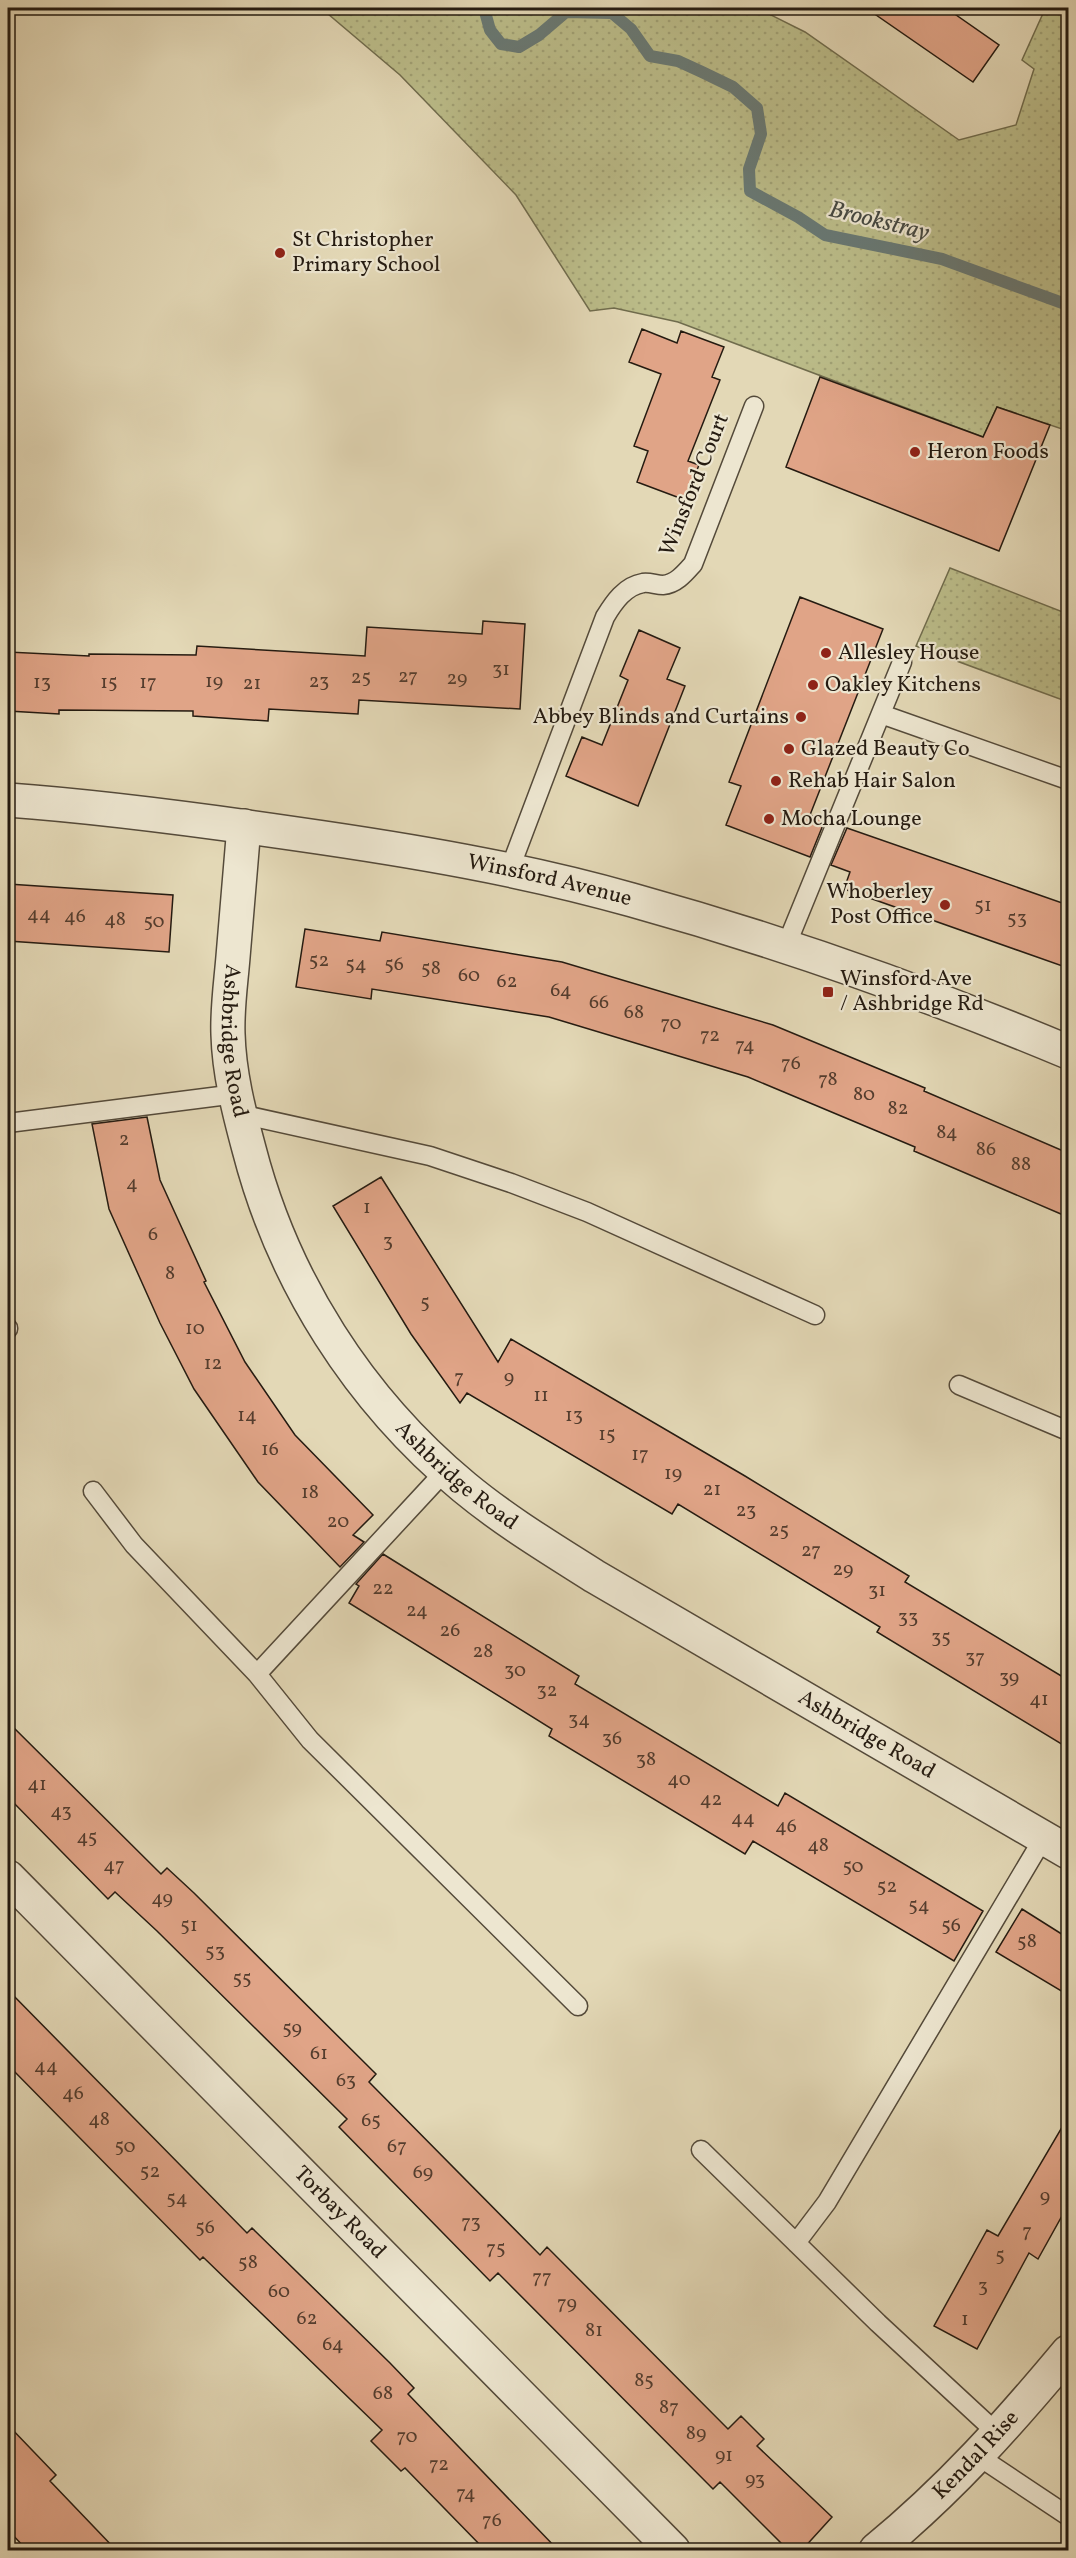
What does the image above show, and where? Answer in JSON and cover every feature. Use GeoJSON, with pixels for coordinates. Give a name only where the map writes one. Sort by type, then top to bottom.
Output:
{"type":"FeatureCollection","features":[{"type":"Feature","properties":{"kind":"street","name":"Winsford Avenue"},"geometry":{"type":"LineString","coordinates":[[8,800],[127,811],[371,845],[509,871],[630,899],[786,946],[1010,1028],[1068,1052]]}},
{"type":"Feature","properties":{"kind":"street","name":"Ashbridge Road"},"geometry":{"type":"LineString","coordinates":[[244,826],[228,1034],[238,1104],[257,1182],[275,1234],[301,1287],[333,1340],[369,1392],[446,1470],[522,1530],[594,1576],[1056,1844]]}},
{"type":"Feature","properties":{"kind":"street","name":"Torbay Road"},"geometry":{"type":"LineString","coordinates":[[8,1877],[673,2550]]}},
{"type":"Feature","properties":{"kind":"street","name":"Kendal Rise"},"geometry":{"type":"LineString","coordinates":[[876,2550],[954,2482],[1068,2352]]}},
{"type":"Feature","properties":{"kind":"lane","name":"Winsford Court"},"geometry":{"type":"LineString","coordinates":[[509,871],[605,617],[614,602],[626,590],[643,583],[665,585],[681,578],[693,564],[754,406]]}},
{"type":"Feature","properties":{"kind":"lane"},"geometry":{"type":"LineString","coordinates":[[786,946],[902,662]]}},
{"type":"Feature","properties":{"kind":"lane"},"geometry":{"type":"LineString","coordinates":[[880,714],[1068,780]]}},
{"type":"Feature","properties":{"kind":"lane"},"geometry":{"type":"LineString","coordinates":[[8,1124],[238,1104],[430,1156],[511,1183],[587,1212],[815,1315]]}},
{"type":"Feature","properties":{"kind":"lane"},"geometry":{"type":"LineString","coordinates":[[958,1384],[1068,1431]]}},
{"type":"Feature","properties":{"kind":"lane"},"geometry":{"type":"LineString","coordinates":[[257,1674],[446,1470]]}},
{"type":"Feature","properties":{"kind":"lane"},"geometry":{"type":"LineString","coordinates":[[93,1491],[134,1545],[257,1674],[310,1740],[578,2006]]}},
{"type":"Feature","properties":{"kind":"lane"},"geometry":{"type":"LineString","coordinates":[[796,2243],[826,2202],[1056,1844]]}},
{"type":"Feature","properties":{"kind":"lane"},"geometry":{"type":"LineString","coordinates":[[701,2151],[796,2243],[988,2445],[1068,2516]]}},
{"type":"Feature","properties":{"kind":"green space"},"geometry":{"type":"Polygon","coordinates":[[[321,8],[757,8],[805,32],[959,140],[1016,125],[1034,69],[1022,60],[1045,9],[1068,8],[1068,184],[1061,208],[1068,210],[1068,431],[997,407],[983,437],[678,322],[614,308],[590,311],[516,195],[400,75],[321,8]]]}},
{"type":"Feature","properties":{"kind":"green space"},"geometry":{"type":"Polygon","coordinates":[[[950,568],[1068,614],[1068,702],[916,646],[950,568]]]}},
{"type":"Feature","properties":{"kind":"building"},"geometry":{"type":"Polygon","coordinates":[[[866,8],[946,8],[999,45],[973,82],[866,8]]]}},
{"type":"Feature","properties":{"kind":"building"},"geometry":{"type":"Polygon","coordinates":[[[642,329],[677,343],[681,331],[724,347],[712,377],[720,380],[688,461],[699,465],[685,500],[637,482],[648,451],[634,446],[661,374],[629,362],[642,329]]]}},
{"type":"Feature","properties":{"kind":"building","name":"Heron Foods"},"geometry":{"type":"Polygon","coordinates":[[[820,377],[983,437],[997,407],[1050,425],[999,551],[786,467],[820,377]]]}},
{"type":"Feature","properties":{"kind":"building"},"geometry":{"type":"Polygon","coordinates":[[[800,597],[883,629],[810,815],[825,820],[810,857],[726,825],[741,786],[729,782],[800,597]]]}},
{"type":"Feature","properties":{"kind":"building"},"geometry":{"type":"Polygon","coordinates":[[[483,621],[525,624],[520,709],[359,700],[358,714],[269,709],[268,721],[193,716],[193,711],[59,710],[59,714],[8,711],[8,652],[89,656],[89,654],[196,655],[197,646],[365,656],[367,627],[482,634],[483,621]]]}},
{"type":"Feature","properties":{"kind":"building"},"geometry":{"type":"Polygon","coordinates":[[[639,630],[680,648],[667,679],[685,686],[638,806],[566,776],[582,737],[602,745],[628,680],[620,676],[639,630]]]}},
{"type":"Feature","properties":{"kind":"building"},"geometry":{"type":"Polygon","coordinates":[[[847,828],[1068,905],[1068,968],[844,889],[850,872],[831,865],[847,828]]]}},
{"type":"Feature","properties":{"kind":"building"},"geometry":{"type":"Polygon","coordinates":[[[8,884],[173,895],[169,952],[8,941],[8,884]]]}},
{"type":"Feature","properties":{"kind":"building"},"geometry":{"type":"Polygon","coordinates":[[[305,929],[380,941],[382,932],[562,962],[773,1025],[925,1088],[924,1091],[1068,1153],[1068,1217],[914,1151],[915,1147],[748,1077],[549,1017],[372,989],[371,999],[296,987],[305,929]]]}},
{"type":"Feature","properties":{"kind":"building"},"geometry":{"type":"Polygon","coordinates":[[[147,1117],[160,1180],[206,1281],[204,1282],[245,1362],[295,1435],[373,1515],[353,1535],[364,1542],[340,1567],[258,1482],[194,1389],[160,1323],[109,1209],[92,1124],[147,1117]]]}},
{"type":"Feature","properties":{"kind":"building"},"geometry":{"type":"Polygon","coordinates":[[[381,1177],[498,1362],[511,1339],[745,1476],[909,1576],[905,1582],[1068,1680],[1068,1748],[877,1632],[880,1627],[678,1504],[672,1514],[467,1393],[460,1403],[411,1334],[333,1206],[381,1177]]]}},
{"type":"Feature","properties":{"kind":"building"},"geometry":{"type":"Polygon","coordinates":[[[383,1554],[579,1676],[575,1684],[778,1806],[785,1793],[983,1911],[954,1961],[753,1841],[745,1854],[549,1736],[552,1729],[349,1603],[359,1586],[356,1584],[383,1554]]]}},
{"type":"Feature","properties":{"kind":"building"},"geometry":{"type":"Polygon","coordinates":[[[8,1722],[161,1874],[167,1868],[194,1893],[376,2074],[369,2082],[540,2255],[547,2247],[728,2429],[741,2416],[764,2439],[757,2446],[832,2517],[802,2550],[788,2550],[720,2482],[713,2489],[498,2273],[490,2281],[339,2127],[347,2119],[157,1931],[115,1892],[108,1899],[8,1797],[8,1722]]]}},
{"type":"Feature","properties":{"kind":"building"},"geometry":{"type":"Polygon","coordinates":[[[1022,1909],[1068,1938],[1068,1995],[996,1952],[1022,1909]]]}},
{"type":"Feature","properties":{"kind":"building"},"geometry":{"type":"Polygon","coordinates":[[[8,1990],[247,2233],[252,2228],[390,2363],[414,2388],[408,2394],[558,2550],[485,2550],[405,2468],[401,2471],[371,2441],[382,2430],[203,2257],[200,2260],[8,2065],[8,1990]]]}},
{"type":"Feature","properties":{"kind":"building"},"geometry":{"type":"Polygon","coordinates":[[[1068,2117],[1068,2205],[1038,2259],[1029,2253],[977,2349],[934,2326],[987,2230],[998,2236],[1068,2117]]]}},
{"type":"Feature","properties":{"kind":"building"},"geometry":{"type":"Polygon","coordinates":[[[8,2425],[56,2475],[50,2481],[116,2550],[27,2550],[8,2530],[8,2425]]]}},
{"type":"Feature","properties":{"kind":"waterway","name":"Brookstray"},"geometry":{"type":"LineString","coordinates":[[484,8],[490,30],[501,44],[519,47],[539,35],[566,12],[612,13],[631,29],[650,56],[678,61],[733,87],[757,108],[761,134],[749,169],[750,191],[798,217],[825,235],[942,259],[1068,305]]}},
{"type":"Feature","properties":{"kind":"place","name":"St Christopher Primary School"},"geometry":{"type":"Point","coordinates":[280,253]}},
{"type":"Feature","properties":{"kind":"place","name":"Heron Foods"},"geometry":{"type":"Point","coordinates":[915,452]}},
{"type":"Feature","properties":{"kind":"place","name":"Allesley House"},"geometry":{"type":"Point","coordinates":[826,653]}},
{"type":"Feature","properties":{"kind":"place","name":"Oakley Kitchens"},"geometry":{"type":"Point","coordinates":[813,685]}},
{"type":"Feature","properties":{"kind":"place","name":"Abbey Blinds and Curtains"},"geometry":{"type":"Point","coordinates":[801,717]}},
{"type":"Feature","properties":{"kind":"place","name":"Glazed Beauty Co"},"geometry":{"type":"Point","coordinates":[789,749]}},
{"type":"Feature","properties":{"kind":"place","name":"Rehab Hair Salon"},"geometry":{"type":"Point","coordinates":[776,781]}},
{"type":"Feature","properties":{"kind":"place","name":"Mocha Lounge"},"geometry":{"type":"Point","coordinates":[769,819]}},
{"type":"Feature","properties":{"kind":"place","name":"Whoberley Post Office"},"geometry":{"type":"Point","coordinates":[945,905]}},
{"type":"Feature","properties":{"kind":"place","name":"Winsford Ave / Ashbridge Rd"},"geometry":{"type":"Point","coordinates":[828,992]}}]}
